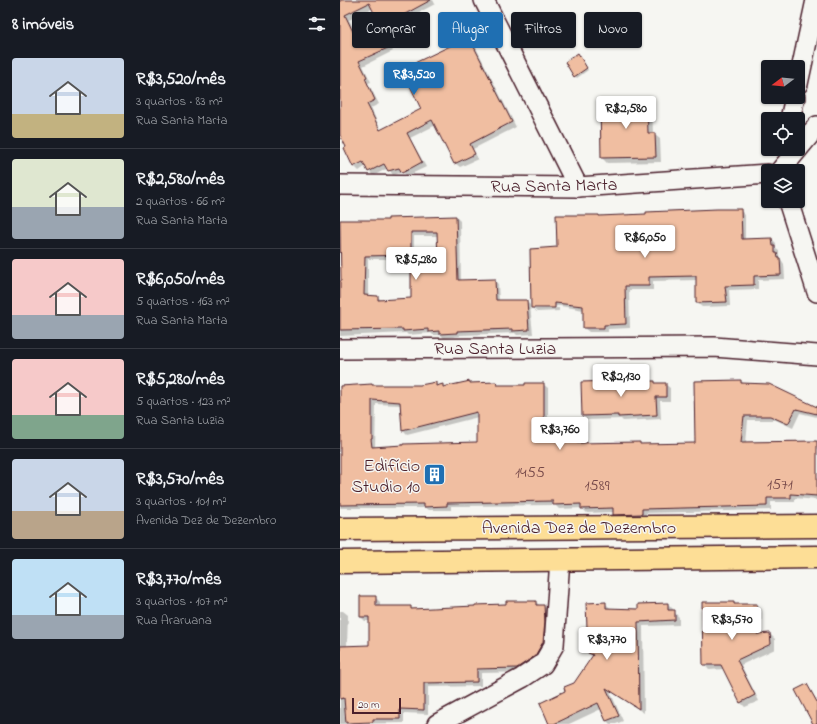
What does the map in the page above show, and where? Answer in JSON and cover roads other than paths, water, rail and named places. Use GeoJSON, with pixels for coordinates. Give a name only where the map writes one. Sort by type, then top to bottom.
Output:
{"type":"FeatureCollection","features":[{"type":"Feature","properties":{"kind":"highway","name":"Avenida Dez de Dezembro"},"geometry":{"type":"LineString","coordinates":[[340,529],[817,526]]}},
{"type":"Feature","properties":{"kind":"highway","name":"Avenida Dez de Dezembro"},"geometry":{"type":"LineString","coordinates":[[340,562],[817,557]]}},
{"type":"Feature","properties":{"kind":"street"},"geometry":{"type":"LineString","coordinates":[[484,0],[578,188]]}},
{"type":"Feature","properties":{"kind":"street"},"geometry":{"type":"LineString","coordinates":[[803,60],[816,0]]}},
{"type":"Feature","properties":{"kind":"street"},"geometry":{"type":"LineString","coordinates":[[786,164],[817,126]]}},
{"type":"Feature","properties":{"kind":"street","name":"Rua Santa Marta"},"geometry":{"type":"LineString","coordinates":[[340,185],[578,188],[761,175]]}},
{"type":"Feature","properties":{"kind":"street"},"geometry":{"type":"LineString","coordinates":[[790,208],[817,292]]}},
{"type":"Feature","properties":{"kind":"street","name":"Rua Santa Luzia"},"geometry":{"type":"LineString","coordinates":[[340,349],[714,347],[817,355]]}},
{"type":"Feature","properties":{"kind":"street"},"geometry":{"type":"LineString","coordinates":[[438,724],[522,678],[543,664],[554,645],[560,559]]}},
{"type":"Feature","properties":{"kind":"place","name":"Edifício Studio 10"},"geometry":{"type":"Point","coordinates":[435,475]}}]}
